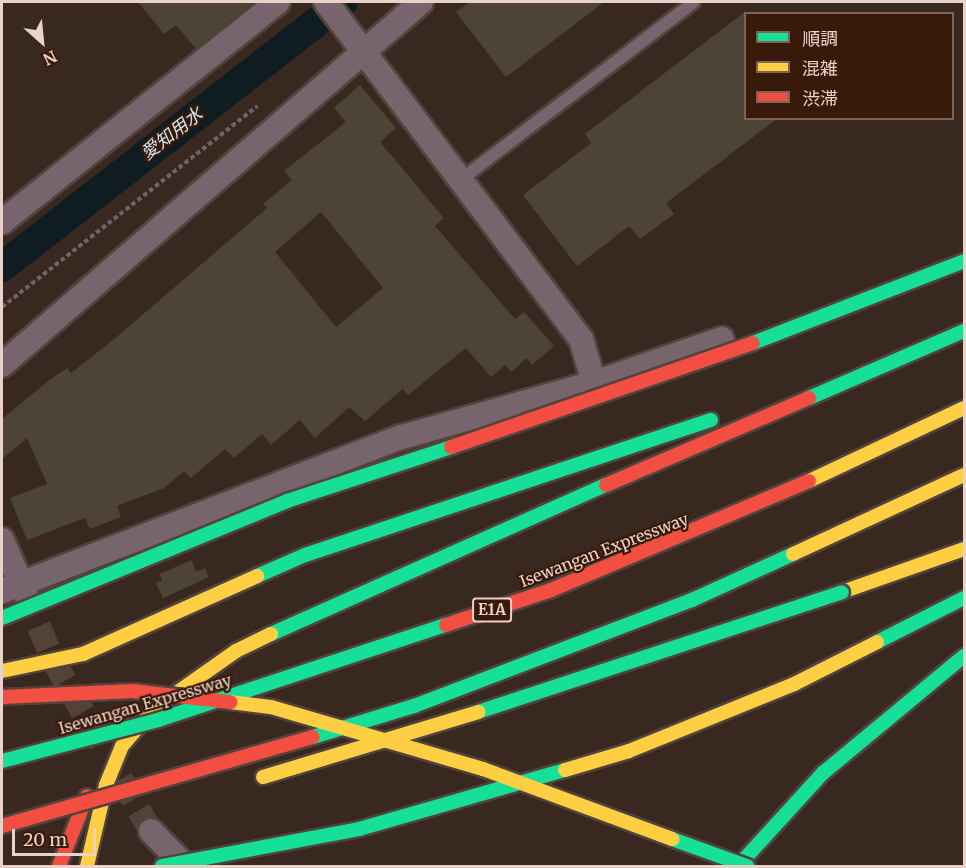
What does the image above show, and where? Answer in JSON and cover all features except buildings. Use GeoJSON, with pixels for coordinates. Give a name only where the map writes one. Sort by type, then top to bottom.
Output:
{"type":"FeatureCollection","features":[{"type":"Feature","properties":{"kind":"highway"},"geometry":{"type":"LineString","coordinates":[[2,618],[287,501],[674,374],[964,261]]}},
{"type":"Feature","properties":{"kind":"highway"},"geometry":{"type":"LineString","coordinates":[[764,400],[964,318]]}},
{"type":"Feature","properties":{"kind":"highway"},"geometry":{"type":"LineString","coordinates":[[60,864],[77,814],[97,777],[155,708],[194,678],[290,624],[964,331]]}},
{"type":"Feature","properties":{"kind":"highway","name":"Isewangan Expressway"},"geometry":{"type":"LineString","coordinates":[[2,761],[190,710],[551,590],[738,515],[964,408]]}},
{"type":"Feature","properties":{"kind":"highway"},"geometry":{"type":"LineString","coordinates":[[2,671],[83,654],[316,551],[723,416]]}},
{"type":"Feature","properties":{"kind":"highway"},"geometry":{"type":"LineString","coordinates":[[2,827],[122,795],[414,706],[692,600],[964,475]]}},
{"type":"Feature","properties":{"kind":"highway"},"geometry":{"type":"LineString","coordinates":[[251,780],[628,664],[964,549]]}},
{"type":"Feature","properties":{"kind":"highway"},"geometry":{"type":"LineString","coordinates":[[162,867],[359,829],[629,751],[794,684],[964,598]]}},
{"type":"Feature","properties":{"kind":"highway"},"geometry":{"type":"LineString","coordinates":[[738,867],[823,774],[964,656]]}},
{"type":"Feature","properties":{"kind":"highway"},"geometry":{"type":"LineString","coordinates":[[2,697],[133,691],[271,707],[483,769],[754,867]]}},
{"type":"Feature","properties":{"kind":"highway"},"geometry":{"type":"LineString","coordinates":[[87,864],[106,785],[122,746]]}},
{"type":"Feature","properties":{"kind":"highway"},"geometry":{"type":"LineString","coordinates":[[2,827],[118,812]]}},
{"type":"Feature","properties":{"kind":"highway"},"geometry":{"type":"LineString","coordinates":[[720,855],[747,867]]}},
{"type":"Feature","properties":{"kind":"street"},"geometry":{"type":"LineString","coordinates":[[2,222],[278,2]]}},
{"type":"Feature","properties":{"kind":"street"},"geometry":{"type":"LineString","coordinates":[[326,2],[580,339],[594,383]]}},
{"type":"Feature","properties":{"kind":"street"},"geometry":{"type":"LineString","coordinates":[[2,365],[326,87],[361,49],[421,2]]}},
{"type":"Feature","properties":{"kind":"street"},"geometry":{"type":"LineString","coordinates":[[2,540],[16,589],[402,436],[594,383],[752,329],[964,245]]}},
{"type":"Feature","properties":{"kind":"street"},"geometry":{"type":"LineString","coordinates":[[151,831],[185,867]]}},
{"type":"Feature","properties":{"kind":"lane"},"geometry":{"type":"LineString","coordinates":[[459,181],[694,2]]}},
{"type":"Feature","properties":{"kind":"path"},"geometry":{"type":"LineString","coordinates":[[2,307],[259,105]]}},
{"type":"Feature","properties":{"kind":"waterway","name":"愛知用水"},"geometry":{"type":"LineString","coordinates":[[2,267],[343,2]]}},
{"type":"Feature","properties":{"kind":"tunnel"},"geometry":{"type":"LineString","coordinates":[[25,593],[53,660],[104,749]]}},
{"type":"Feature","properties":{"kind":"tunnel"},"geometry":{"type":"LineString","coordinates":[[121,779],[151,831]]}},
{"type":"Feature","properties":{"kind":"traffic: fast"},"geometry":{"type":"LineString","coordinates":[[753,343],[964,261]]}},
{"type":"Feature","properties":{"kind":"traffic: fast"},"geometry":{"type":"LineString","coordinates":[[809,398],[964,331]]}},
{"type":"Feature","properties":{"kind":"traffic: fast"},"geometry":{"type":"LineString","coordinates":[[257,576],[305,555],[711,420]]}},
{"type":"Feature","properties":{"kind":"traffic: fast"},"geometry":{"type":"LineString","coordinates":[[2,618],[287,501],[451,447]]}},
{"type":"Feature","properties":{"kind":"traffic: fast"},"geometry":{"type":"LineString","coordinates":[[271,634],[606,485]]}},
{"type":"Feature","properties":{"kind":"traffic: fast"},"geometry":{"type":"LineString","coordinates":[[313,737],[414,706],[692,600],[793,554]]}},
{"type":"Feature","properties":{"kind":"traffic: fast"},"geometry":{"type":"LineString","coordinates":[[478,712],[842,592]]}},
{"type":"Feature","properties":{"kind":"traffic: fast"},"geometry":{"type":"LineString","coordinates":[[877,642],[964,598]]}},
{"type":"Feature","properties":{"kind":"traffic: fast"},"geometry":{"type":"LineString","coordinates":[[2,761],[158,720],[446,625]]}},
{"type":"Feature","properties":{"kind":"traffic: fast"},"geometry":{"type":"LineString","coordinates":[[738,866],[823,773],[964,656]]}},
{"type":"Feature","properties":{"kind":"traffic: fast"},"geometry":{"type":"LineString","coordinates":[[162,866],[359,829],[565,770]]}},
{"type":"Feature","properties":{"kind":"traffic: fast"},"geometry":{"type":"LineString","coordinates":[[672,839],[747,866]]}},
{"type":"Feature","properties":{"kind":"traffic: slow"},"geometry":{"type":"LineString","coordinates":[[809,481],[964,408]]}},
{"type":"Feature","properties":{"kind":"traffic: slow"},"geometry":{"type":"LineString","coordinates":[[793,554],[964,475]]}},
{"type":"Feature","properties":{"kind":"traffic: slow"},"geometry":{"type":"LineString","coordinates":[[842,592],[964,549]]}},
{"type":"Feature","properties":{"kind":"traffic: slow"},"geometry":{"type":"LineString","coordinates":[[2,671],[83,654],[257,576]]}},
{"type":"Feature","properties":{"kind":"traffic: slow"},"geometry":{"type":"LineString","coordinates":[[87,866],[106,785],[122,746],[155,708],[236,651],[271,634]]}},
{"type":"Feature","properties":{"kind":"traffic: slow"},"geometry":{"type":"LineString","coordinates":[[565,770],[629,751],[794,684],[877,642]]}},
{"type":"Feature","properties":{"kind":"traffic: slow"},"geometry":{"type":"LineString","coordinates":[[230,702],[271,707],[483,769],[672,839]]}},
{"type":"Feature","properties":{"kind":"traffic: slow"},"geometry":{"type":"LineString","coordinates":[[263,777],[478,712]]}},
{"type":"Feature","properties":{"kind":"traffic: jam"},"geometry":{"type":"LineString","coordinates":[[451,447],[753,343]]}},
{"type":"Feature","properties":{"kind":"traffic: jam"},"geometry":{"type":"LineString","coordinates":[[606,485],[809,398]]}},
{"type":"Feature","properties":{"kind":"traffic: jam"},"geometry":{"type":"LineString","coordinates":[[446,625],[551,590],[809,481]]}},
{"type":"Feature","properties":{"kind":"traffic: jam"},"geometry":{"type":"LineString","coordinates":[[2,697],[133,691],[230,702]]}},
{"type":"Feature","properties":{"kind":"traffic: jam"},"geometry":{"type":"LineString","coordinates":[[2,826],[313,737]]}},
{"type":"Feature","properties":{"kind":"traffic: jam"},"geometry":{"type":"LineString","coordinates":[[59,866],[87,796]]}}]}
